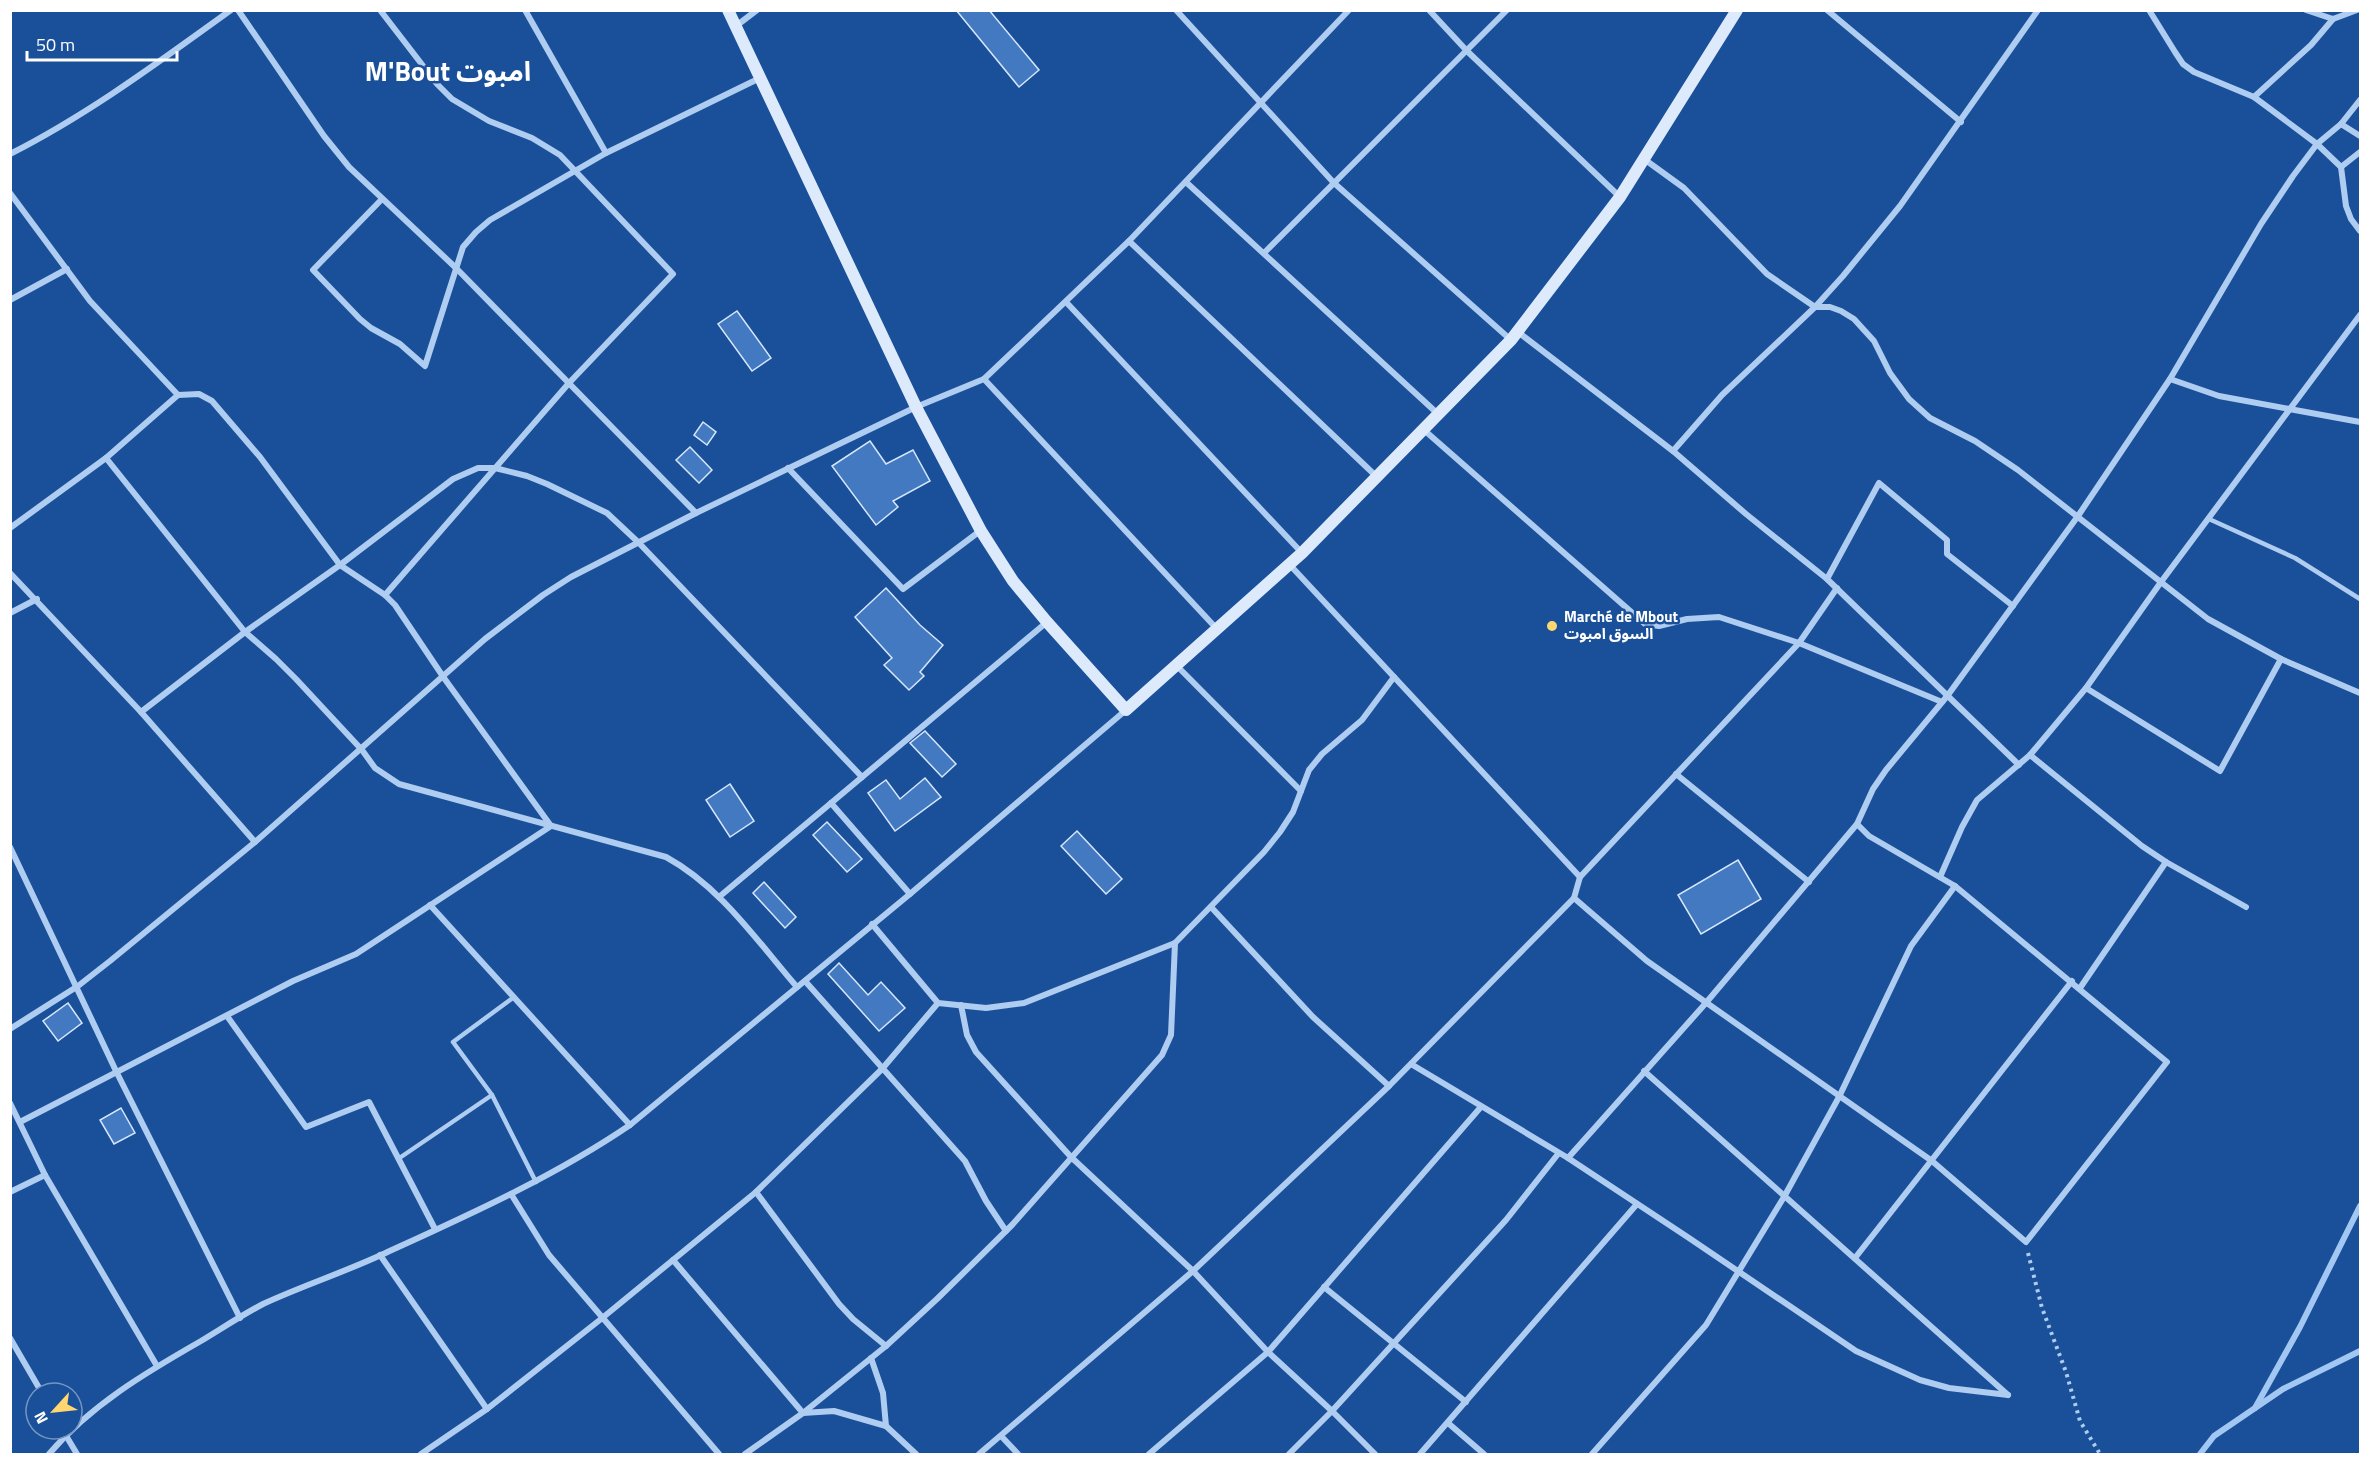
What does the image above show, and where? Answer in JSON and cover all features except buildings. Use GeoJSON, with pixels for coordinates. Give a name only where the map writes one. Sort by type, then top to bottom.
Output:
{"type":"FeatureCollection","features":[{"type":"Feature","properties":{"kind":"main road"},"geometry":{"type":"LineString","coordinates":[[728,10],[916,407],[981,531],[1013,581],[1126,710],[1302,553],[1514,336],[1620,197],[1737,10]]}},
{"type":"Feature","properties":{"kind":"street"},"geometry":{"type":"LineString","coordinates":[[10,154],[53,132],[231,10]]}},
{"type":"Feature","properties":{"kind":"street"},"geometry":{"type":"LineString","coordinates":[[238,10],[324,136],[349,167],[456,268],[696,513]]}},
{"type":"Feature","properties":{"kind":"street"},"geometry":{"type":"LineString","coordinates":[[380,10],[437,84],[452,99],[489,121],[546,145],[575,171],[673,274],[569,384],[385,595]]}},
{"type":"Feature","properties":{"kind":"street"},"geometry":{"type":"LineString","coordinates":[[525,10],[606,153]]}},
{"type":"Feature","properties":{"kind":"street"},"geometry":{"type":"LineString","coordinates":[[736,26],[757,10]]}},
{"type":"Feature","properties":{"kind":"street"},"geometry":{"type":"LineString","coordinates":[[1176,10],[1334,183],[1514,336],[1673,451],[1827,579],[2019,765]]}},
{"type":"Feature","properties":{"kind":"street"},"geometry":{"type":"LineString","coordinates":[[10,1029],[78,986],[255,842],[444,678],[485,639],[571,577],[696,513],[916,407],[984,379],[1129,242],[1349,10]]}},
{"type":"Feature","properties":{"kind":"street"},"geometry":{"type":"LineString","coordinates":[[1429,10],[1467,51],[1620,197]]}},
{"type":"Feature","properties":{"kind":"street"},"geometry":{"type":"LineString","coordinates":[[1265,252],[1507,10]]}},
{"type":"Feature","properties":{"kind":"street"},"geometry":{"type":"LineString","coordinates":[[1827,10],[1961,122]]}},
{"type":"Feature","properties":{"kind":"street"},"geometry":{"type":"LineString","coordinates":[[1673,451],[1722,395],[1815,308],[1900,206],[2038,10]]}},
{"type":"Feature","properties":{"kind":"street"},"geometry":{"type":"LineString","coordinates":[[2149,10],[2184,64],[2194,72],[2254,97],[2317,144],[2341,167],[2346,206],[2351,219],[2361,231]]}},
{"type":"Feature","properties":{"kind":"street"},"geometry":{"type":"LineString","coordinates":[[2306,10],[2333,19]]}},
{"type":"Feature","properties":{"kind":"street"},"geometry":{"type":"LineString","coordinates":[[2254,97],[2311,45],[2333,19],[2357,10]]}},
{"type":"Feature","properties":{"kind":"street"},"geometry":{"type":"LineString","coordinates":[[382,199],[313,270],[360,319],[371,328],[400,344],[425,366],[463,247],[490,220],[606,153],[760,78]]}},
{"type":"Feature","properties":{"kind":"street"},"geometry":{"type":"LineString","coordinates":[[1568,1158],[1705,1004],[1857,824],[1879,780],[1948,695],[2078,516],[2170,379],[2261,224],[2317,144],[2341,123],[2361,100]]}},
{"type":"Feature","properties":{"kind":"street"},"geometry":{"type":"LineString","coordinates":[[2341,123],[2361,136]]}},
{"type":"Feature","properties":{"kind":"street"},"geometry":{"type":"LineString","coordinates":[[2341,167],[2361,152]]}},
{"type":"Feature","properties":{"kind":"street"},"geometry":{"type":"LineString","coordinates":[[1644,158],[1684,188],[1767,274],[1815,308],[1830,307],[1841,310],[1854,319],[1874,341],[1890,373],[1919,409],[1930,418],[1975,441],[2078,516],[2208,619],[2281,659],[2361,693]]}},
{"type":"Feature","properties":{"kind":"street"},"geometry":{"type":"LineString","coordinates":[[1187,183],[1265,252],[1438,415]]}},
{"type":"Feature","properties":{"kind":"street"},"geometry":{"type":"LineString","coordinates":[[10,193],[90,301],[178,395]]}},
{"type":"Feature","properties":{"kind":"street"},"geometry":{"type":"LineString","coordinates":[[1129,242],[1377,478]]}},
{"type":"Feature","properties":{"kind":"street"},"geometry":{"type":"LineString","coordinates":[[10,300],[67,269]]}},
{"type":"Feature","properties":{"kind":"street"},"geometry":{"type":"LineString","coordinates":[[1066,302],[1302,553]]}},
{"type":"Feature","properties":{"kind":"street"},"geometry":{"type":"LineString","coordinates":[[1940,877],[1962,827],[1977,800],[2030,755],[2086,688],[2361,315]]}},
{"type":"Feature","properties":{"kind":"street"},"geometry":{"type":"LineString","coordinates":[[984,379],[1217,630]]}},
{"type":"Feature","properties":{"kind":"street"},"geometry":{"type":"LineString","coordinates":[[2170,379],[2220,396],[2361,422]]}},
{"type":"Feature","properties":{"kind":"street"},"geometry":{"type":"LineString","coordinates":[[10,528],[106,458],[178,395],[199,393],[212,401],[260,457],[340,565],[385,595],[395,605],[444,678],[551,826]]}},
{"type":"Feature","properties":{"kind":"street"},"geometry":{"type":"LineString","coordinates":[[1424,430],[1645,624],[1659,626],[1687,619],[1719,616],[1799,643],[1942,702]]}},
{"type":"Feature","properties":{"kind":"street"},"geometry":{"type":"LineString","coordinates":[[106,458],[245,633],[283,666],[362,750],[375,768],[399,784],[666,857],[700,878],[797,987]]}},
{"type":"Feature","properties":{"kind":"street"},"geometry":{"type":"LineString","coordinates":[[141,712],[453,479],[478,468],[495,468],[527,476],[607,513],[639,543],[862,777]]}},
{"type":"Feature","properties":{"kind":"street"},"geometry":{"type":"LineString","coordinates":[[789,468],[903,589],[981,531]]}},
{"type":"Feature","properties":{"kind":"street"},"geometry":{"type":"LineString","coordinates":[[1827,579],[1879,483],[1947,540],[1947,554],[2013,606]]}},
{"type":"Feature","properties":{"kind":"street"},"geometry":{"type":"LineString","coordinates":[[1289,564],[1580,877]]}},
{"type":"Feature","properties":{"kind":"street"},"geometry":{"type":"LineString","coordinates":[[10,573],[37,599],[141,712],[255,842]]}},
{"type":"Feature","properties":{"kind":"street"},"geometry":{"type":"LineString","coordinates":[[979,1455],[1193,1271],[1411,1064],[1574,898],[1580,877],[1799,643],[1837,588]]}},
{"type":"Feature","properties":{"kind":"street"},"geometry":{"type":"LineString","coordinates":[[10,613],[37,599]]}},
{"type":"Feature","properties":{"kind":"street"},"geometry":{"type":"LineString","coordinates":[[719,897],[1047,622]]}},
{"type":"Feature","properties":{"kind":"street"},"geometry":{"type":"LineString","coordinates":[[2086,688],[2220,771],[2281,659]]}},
{"type":"Feature","properties":{"kind":"street"},"geometry":{"type":"LineString","coordinates":[[1177,666],[1301,791]]}},
{"type":"Feature","properties":{"kind":"street"},"geometry":{"type":"LineString","coordinates":[[872,924],[938,1003],[986,1008],[1024,1003],[1175,943],[1280,832],[1293,812],[1310,770],[1322,754],[1362,720],[1394,677]]}},
{"type":"Feature","properties":{"kind":"street"},"geometry":{"type":"LineString","coordinates":[[84,1417],[157,1366],[262,1305],[380,1255],[536,1182],[590,1152],[630,1125],[910,894],[1126,710]]}},
{"type":"Feature","properties":{"kind":"street"},"geometry":{"type":"LineString","coordinates":[[2030,755],[2166,862],[2246,907]]}},
{"type":"Feature","properties":{"kind":"street"},"geometry":{"type":"LineString","coordinates":[[1676,774],[1809,882]]}},
{"type":"Feature","properties":{"kind":"street"},"geometry":{"type":"LineString","coordinates":[[831,803],[910,894]]}},
{"type":"Feature","properties":{"kind":"street"},"geometry":{"type":"LineString","coordinates":[[1574,898],[1647,961],[1705,1004],[1932,1161],[2026,1242],[2168,1062],[1955,886],[1869,836],[1857,824]]}},
{"type":"Feature","properties":{"kind":"street"},"geometry":{"type":"LineString","coordinates":[[21,1122],[293,981],[356,954],[551,826]]}},
{"type":"Feature","properties":{"kind":"street"},"geometry":{"type":"LineString","coordinates":[[10,847],[78,986],[116,1071],[240,1318]]}},
{"type":"Feature","properties":{"kind":"street"},"geometry":{"type":"LineString","coordinates":[[2080,988],[2166,862]]}},
{"type":"Feature","properties":{"kind":"street"},"geometry":{"type":"LineString","coordinates":[[1593,1455],[1693,1342],[1712,1317],[1784,1197],[1839,1097],[1911,946],[1955,886]]}},
{"type":"Feature","properties":{"kind":"street"},"geometry":{"type":"LineString","coordinates":[[429,905],[630,1125]]}},
{"type":"Feature","properties":{"kind":"street"},"geometry":{"type":"LineString","coordinates":[[1211,907],[1312,1017],[1389,1086]]}},
{"type":"Feature","properties":{"kind":"street"},"geometry":{"type":"LineString","coordinates":[[745,1455],[803,1413],[886,1346],[1006,1231],[1162,1055],[1171,1035],[1175,943]]}},
{"type":"Feature","properties":{"kind":"street"},"geometry":{"type":"LineString","coordinates":[[805,981],[964,1161],[1006,1231]]}},
{"type":"Feature","properties":{"kind":"street"},"geometry":{"type":"LineString","coordinates":[[1855,1258],[2072,981]]}},
{"type":"Feature","properties":{"kind":"street"},"geometry":{"type":"LineString","coordinates":[[421,1455],[487,1409],[756,1192],[882,1069],[938,1003]]}},
{"type":"Feature","properties":{"kind":"street"},"geometry":{"type":"LineString","coordinates":[[961,1005],[967,1035],[976,1052],[1071,1157],[1193,1271],[1268,1352],[1376,1455]]}},
{"type":"Feature","properties":{"kind":"street"},"geometry":{"type":"LineString","coordinates":[[228,1016],[306,1126],[369,1102],[435,1228]]}},
{"type":"Feature","properties":{"kind":"street"},"geometry":{"type":"LineString","coordinates":[[1411,1064],[1480,1108],[1568,1158],[1856,1351],[1890,1369],[1920,1380],[1949,1388],[2008,1395],[1644,1071]]}},
{"type":"Feature","properties":{"kind":"street"},"geometry":{"type":"LineString","coordinates":[[10,1103],[45,1175],[157,1366]]}},
{"type":"Feature","properties":{"kind":"street"},"geometry":{"type":"LineString","coordinates":[[1149,1455],[1268,1352],[1480,1108]]}},
{"type":"Feature","properties":{"kind":"street"},"geometry":{"type":"LineString","coordinates":[[1289,1455],[1506,1220],[1558,1154]]}},
{"type":"Feature","properties":{"kind":"street"},"geometry":{"type":"LineString","coordinates":[[10,1192],[45,1175]]}},
{"type":"Feature","properties":{"kind":"street"},"geometry":{"type":"LineString","coordinates":[[756,1192],[839,1304],[853,1319],[886,1346]]}},
{"type":"Feature","properties":{"kind":"street"},"geometry":{"type":"LineString","coordinates":[[511,1194],[549,1256],[719,1455]]}},
{"type":"Feature","properties":{"kind":"street"},"geometry":{"type":"LineString","coordinates":[[1420,1455],[1637,1203]]}},
{"type":"Feature","properties":{"kind":"street"},"geometry":{"type":"LineString","coordinates":[[380,1255],[487,1409]]}},
{"type":"Feature","properties":{"kind":"street"},"geometry":{"type":"LineString","coordinates":[[673,1260],[803,1413]]}},
{"type":"Feature","properties":{"kind":"street"},"geometry":{"type":"LineString","coordinates":[[1324,1287],[1467,1402]]}},
{"type":"Feature","properties":{"kind":"street"},"geometry":{"type":"LineString","coordinates":[[10,1338],[35,1381]]}},
{"type":"Feature","properties":{"kind":"street"},"geometry":{"type":"LineString","coordinates":[[871,1358],[883,1393],[886,1426]]}},
{"type":"Feature","properties":{"kind":"street"},"geometry":{"type":"LineString","coordinates":[[803,1413],[834,1411],[886,1426],[916,1455]]}},
{"type":"Feature","properties":{"kind":"street"},"geometry":{"type":"LineString","coordinates":[[1448,1423],[1484,1455]]}},
{"type":"Feature","properties":{"kind":"street"},"geometry":{"type":"LineString","coordinates":[[1002,1437],[1018,1455]]}},
{"type":"Feature","properties":{"kind":"street"},"geometry":{"type":"LineString","coordinates":[[49,1455],[58,1441]]}},
{"type":"Feature","properties":{"kind":"street"},"geometry":{"type":"LineString","coordinates":[[69,1441],[77,1455]]}},
{"type":"Feature","properties":{"kind":"lane"},"geometry":{"type":"LineString","coordinates":[[2209,519],[2295,558],[2361,599]]}},
{"type":"Feature","properties":{"kind":"lane"},"geometry":{"type":"LineString","coordinates":[[514,997],[453,1042],[492,1095],[536,1182]]}},
{"type":"Feature","properties":{"kind":"lane"},"geometry":{"type":"LineString","coordinates":[[398,1158],[492,1095]]}},
{"type":"Feature","properties":{"kind":"path"},"geometry":{"type":"LineString","coordinates":[[2026,1242],[2042,1308],[2067,1372],[2080,1421],[2100,1455]]}},
{"type":"Feature","properties":{"kind":"waterway"},"geometry":{"type":"LineString","coordinates":[[2255,1408],[2300,1327],[2360,1206]]}},
{"type":"Feature","properties":{"kind":"waterway"},"geometry":{"type":"LineString","coordinates":[[2200,1454],[2214,1436],[2283,1389],[2360,1351]]}},
{"type":"Feature","properties":{"kind":"place","name":"Marché de Mbout السوق امبوت"},"geometry":{"type":"Point","coordinates":[1552,626]}},
{"type":"Feature","properties":{"kind":"district","name":"M'Bout امبوت"},"geometry":{"type":"Point","coordinates":[448,72]}}]}
